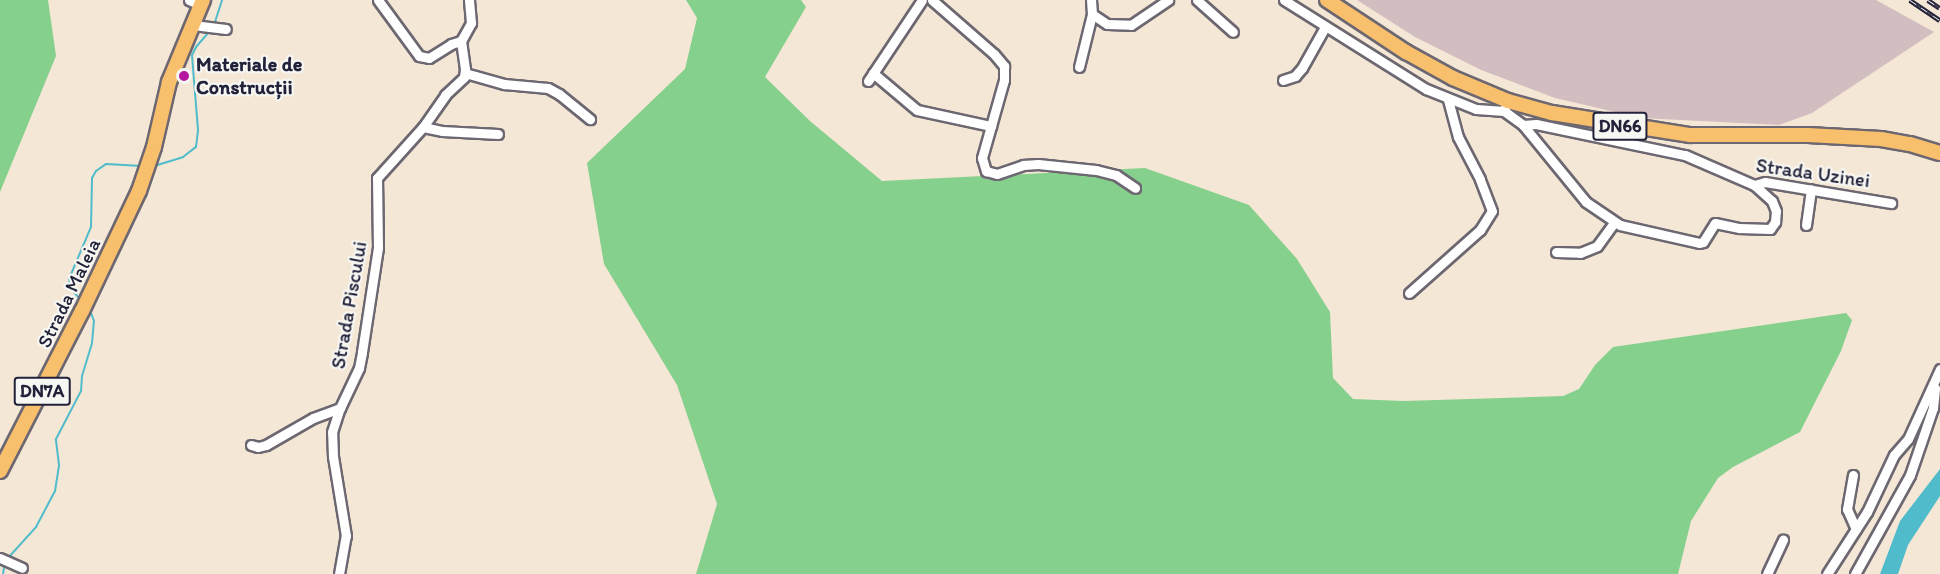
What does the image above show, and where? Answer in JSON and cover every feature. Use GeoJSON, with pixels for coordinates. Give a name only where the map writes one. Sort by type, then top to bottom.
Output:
{"type":"FeatureCollection","features":[{"type":"Feature","properties":{"kind":"main road","name":"DN66"},"geometry":{"type":"LineString","coordinates":[[1327,0],[1424,63],[1506,106],[1690,135],[1863,138],[1910,144],[1940,153]]}},
{"type":"Feature","properties":{"kind":"main road","name":"DN7A"},"geometry":{"type":"LineString","coordinates":[[193,25],[198,2]]}},
{"type":"Feature","properties":{"kind":"main road","name":"Strada Maleia"},"geometry":{"type":"LineString","coordinates":[[0,471],[89,297],[144,179],[170,82],[193,25]]}},
{"type":"Feature","properties":{"kind":"street"},"geometry":{"type":"LineString","coordinates":[[378,0],[418,56],[429,58],[451,44],[461,41]]}},
{"type":"Feature","properties":{"kind":"street"},"geometry":{"type":"LineString","coordinates":[[469,0],[471,22],[461,41],[465,73],[504,84],[548,88],[590,119]]}},
{"type":"Feature","properties":{"kind":"street"},"geometry":{"type":"LineString","coordinates":[[922,0],[871,77],[917,110],[991,126]]}},
{"type":"Feature","properties":{"kind":"street"},"geometry":{"type":"LineString","coordinates":[[932,0],[994,54],[1004,66],[1004,80],[981,158],[982,165],[990,173],[1038,164],[1110,173],[1126,180],[1135,188]]}},
{"type":"Feature","properties":{"kind":"street"},"geometry":{"type":"LineString","coordinates":[[1079,67],[1092,14],[1090,0]]}},
{"type":"Feature","properties":{"kind":"street"},"geometry":{"type":"LineString","coordinates":[[1092,14],[1107,24],[1131,25],[1168,0]]}},
{"type":"Feature","properties":{"kind":"street"},"geometry":{"type":"LineString","coordinates":[[1197,0],[1233,32]]}},
{"type":"Feature","properties":{"kind":"street"},"geometry":{"type":"LineString","coordinates":[[1284,0],[1426,89],[1449,100],[1476,109],[1506,106],[1586,202],[1614,223],[1699,243],[1706,239],[1715,223],[1770,229],[1775,222],[1776,211],[1772,201],[1754,185]]}},
{"type":"Feature","properties":{"kind":"street"},"geometry":{"type":"LineString","coordinates":[[193,25],[217,27]]}},
{"type":"Feature","properties":{"kind":"street"},"geometry":{"type":"LineString","coordinates":[[1282,80],[1295,76],[1302,68],[1325,27]]}},
{"type":"Feature","properties":{"kind":"street","name":"Strada Piscului"},"geometry":{"type":"LineString","coordinates":[[339,574],[346,536],[332,444],[340,408],[356,375],[362,352],[379,240],[377,178],[423,127],[438,104],[465,73]]}},
{"type":"Feature","properties":{"kind":"street"},"geometry":{"type":"LineString","coordinates":[[1409,293],[1480,230],[1492,211],[1480,179],[1458,137],[1449,100]]}},
{"type":"Feature","properties":{"kind":"street","name":"Strada Uzinei"},"geometry":{"type":"LineString","coordinates":[[1523,125],[1536,124],[1685,155],[1754,185],[1765,182],[1891,203]]}},
{"type":"Feature","properties":{"kind":"street"},"geometry":{"type":"LineString","coordinates":[[423,127],[442,131],[498,134]]}},
{"type":"Feature","properties":{"kind":"street"},"geometry":{"type":"LineString","coordinates":[[1806,225],[1811,189]]}},
{"type":"Feature","properties":{"kind":"street"},"geometry":{"type":"LineString","coordinates":[[1556,252],[1580,253],[1597,246],[1614,223]]}},
{"type":"Feature","properties":{"kind":"street"},"geometry":{"type":"LineString","coordinates":[[1827,574],[1867,512],[1894,455],[1908,439],[1935,385],[1940,369]]}},
{"type":"Feature","properties":{"kind":"street"},"geometry":{"type":"LineString","coordinates":[[1855,574],[1910,475],[1933,408],[1935,385]]}},
{"type":"Feature","properties":{"kind":"street"},"geometry":{"type":"LineString","coordinates":[[251,445],[258,447],[266,445],[313,418],[340,408]]}},
{"type":"Feature","properties":{"kind":"street"},"geometry":{"type":"LineString","coordinates":[[1853,475],[1847,509],[1856,529]]}},
{"type":"Feature","properties":{"kind":"street"},"geometry":{"type":"LineString","coordinates":[[1767,574],[1783,540]]}},
{"type":"Feature","properties":{"kind":"street"},"geometry":{"type":"LineString","coordinates":[[4,561],[22,568]]}},
{"type":"Feature","properties":{"kind":"shaded area"},"geometry":{"type":"Polygon","coordinates":[[[1357,0],[1876,0],[1934,32],[1812,113],[1779,125],[1641,118],[1555,98],[1481,70],[1415,37],[1357,0]]]}},
{"type":"Feature","properties":{"kind":"green space"},"geometry":{"type":"Polygon","coordinates":[[[0,0],[48,0],[56,56],[0,192],[0,0]]]}},
{"type":"Feature","properties":{"kind":"green space"},"geometry":{"type":"Polygon","coordinates":[[[686,0],[801,0],[806,7],[765,77],[810,121],[882,181],[1145,168],[1249,205],[1297,259],[1330,312],[1333,378],[1353,399],[1404,401],[1563,396],[1579,389],[1595,365],[1613,347],[1846,313],[1852,320],[1841,351],[1800,432],[1733,467],[1718,478],[1691,521],[1678,574],[696,574],[717,504],[677,385],[604,264],[587,163],[685,69],[697,18],[686,0]]]}},
{"type":"Feature","properties":{"kind":"water"},"geometry":{"type":"Polygon","coordinates":[[[1940,469],[1940,496],[1908,545],[1898,574],[1880,574],[1900,521],[1940,469]]]}},
{"type":"Feature","properties":{"kind":"waterway"},"geometry":{"type":"LineString","coordinates":[[214,25],[222,0]]}},
{"type":"Feature","properties":{"kind":"waterway"},"geometry":{"type":"LineString","coordinates":[[154,166],[183,157],[196,147],[198,130],[192,55],[211,30]]}},
{"type":"Feature","properties":{"kind":"waterway"},"geometry":{"type":"LineString","coordinates":[[82,301],[71,289],[69,279],[91,227],[92,178],[96,171],[106,164],[142,166]]}},
{"type":"Feature","properties":{"kind":"waterway"},"geometry":{"type":"LineString","coordinates":[[8,558],[36,527],[55,491],[59,465],[56,439],[81,391],[82,376],[92,343],[94,321],[90,310]]}},
{"type":"Feature","properties":{"kind":"waterway"},"geometry":{"type":"LineString","coordinates":[[3,574],[5,562]]}},
{"type":"Feature","properties":{"kind":"railway"},"geometry":{"type":"LineString","coordinates":[[1910,0],[1940,20]]}},
{"type":"Feature","properties":{"kind":"railway"},"geometry":{"type":"LineString","coordinates":[[1928,0],[1940,8]]}},
{"type":"Feature","properties":{"kind":"place","name":"Materiale de Construcții"},"geometry":{"type":"Point","coordinates":[184,76]}}]}
